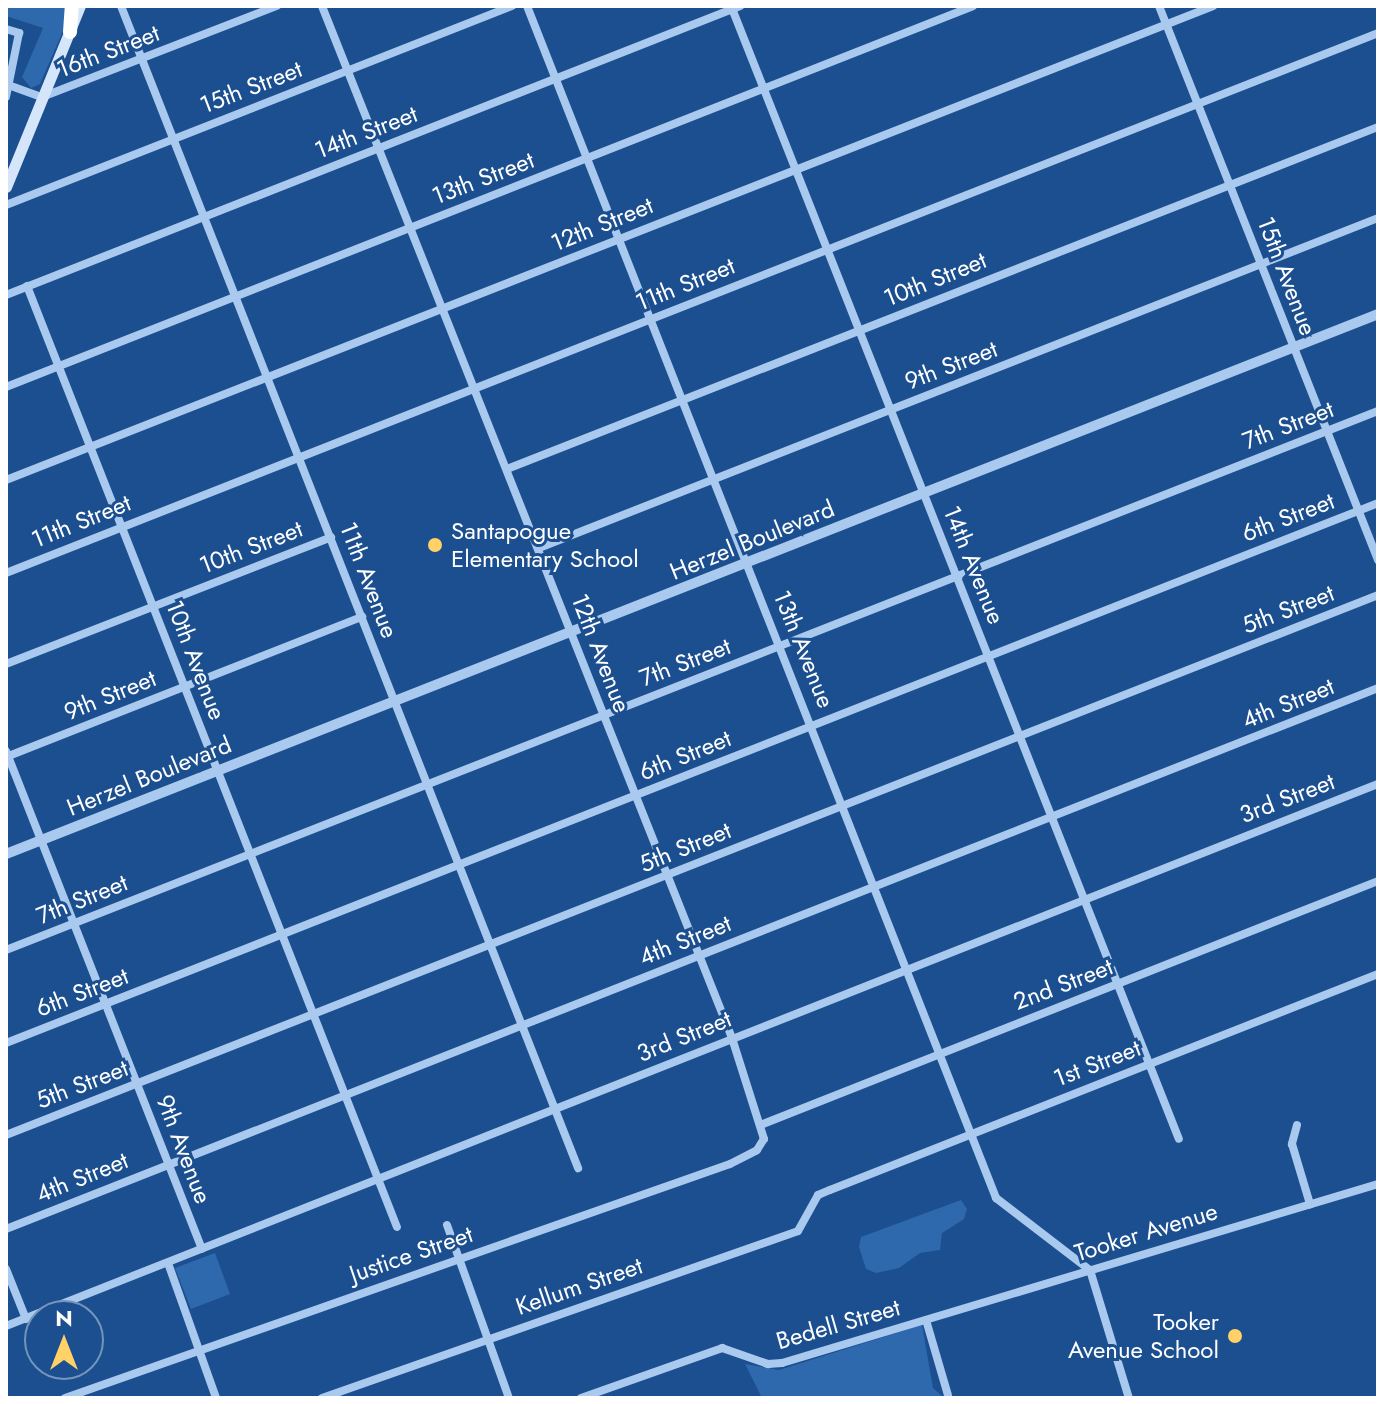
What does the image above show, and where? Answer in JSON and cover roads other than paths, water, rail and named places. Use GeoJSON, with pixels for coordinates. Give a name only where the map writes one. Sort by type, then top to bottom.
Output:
{"type":"FeatureCollection","features":[{"type":"Feature","properties":{"kind":"highway"},"geometry":{"type":"LineString","coordinates":[[70,32],[72,6]]}},
{"type":"Feature","properties":{"kind":"main road"},"geometry":{"type":"LineString","coordinates":[[6,187],[80,6]]}},
{"type":"Feature","properties":{"kind":"street","name":"11th Avenue"},"geometry":{"type":"LineString","coordinates":[[121,6],[578,1168]]}},
{"type":"Feature","properties":{"kind":"street","name":"16th Street"},"geometry":{"type":"LineString","coordinates":[[42,97],[277,6]]}},
{"type":"Feature","properties":{"kind":"street","name":"12th Avenue"},"geometry":{"type":"LineString","coordinates":[[322,6],[732,1038],[763,1124],[764,1139]]}},
{"type":"Feature","properties":{"kind":"street","name":"15th Street"},"geometry":{"type":"LineString","coordinates":[[6,205],[512,6]]}},
{"type":"Feature","properties":{"kind":"street","name":"13th Avenue"},"geometry":{"type":"LineString","coordinates":[[527,6],[653,319],[996,1198],[1090,1270]]}},
{"type":"Feature","properties":{"kind":"street","name":"13th Street"},"geometry":{"type":"LineString","coordinates":[[6,387],[973,6]]}},
{"type":"Feature","properties":{"kind":"street","name":"15th Avenue"},"geometry":{"type":"LineString","coordinates":[[1159,6],[1378,560]]}},
{"type":"Feature","properties":{"kind":"street","name":"12th Street"},"geometry":{"type":"LineString","coordinates":[[6,480],[1213,6]]}},
{"type":"Feature","properties":{"kind":"street","name":"14th Street"},"geometry":{"type":"LineString","coordinates":[[6,295],[734,7]]}},
{"type":"Feature","properties":{"kind":"street","name":"14th Avenue"},"geometry":{"type":"LineString","coordinates":[[734,7],[1179,1139]]}},
{"type":"Feature","properties":{"kind":"street"},"geometry":{"type":"LineString","coordinates":[[6,29],[19,33],[11,86],[6,97]]}},
{"type":"Feature","properties":{"kind":"street","name":"11th Street"},"geometry":{"type":"LineString","coordinates":[[6,573],[1378,33]]}},
{"type":"Feature","properties":{"kind":"street"},"geometry":{"type":"LineString","coordinates":[[11,86],[42,97]]}},
{"type":"Feature","properties":{"kind":"street","name":"10th Street"},"geometry":{"type":"LineString","coordinates":[[507,469],[1378,127]]}},
{"type":"Feature","properties":{"kind":"street","name":"9th Street"},"geometry":{"type":"LineString","coordinates":[[539,548],[1378,218]]}},
{"type":"Feature","properties":{"kind":"street","name":"10th Avenue"},"geometry":{"type":"LineString","coordinates":[[27,286],[397,1227]]}},
{"type":"Feature","properties":{"kind":"street","name":"Herzel Boulevard"},"geometry":{"type":"LineString","coordinates":[[6,854],[1378,314]]}},
{"type":"Feature","properties":{"kind":"street","name":"7th Street"},"geometry":{"type":"LineString","coordinates":[[6,950],[1378,411]]}},
{"type":"Feature","properties":{"kind":"street","name":"6th Street"},"geometry":{"type":"LineString","coordinates":[[6,1043],[1378,503]]}},
{"type":"Feature","properties":{"kind":"street","name":"10th Street"},"geometry":{"type":"LineString","coordinates":[[6,664],[331,537]]}},
{"type":"Feature","properties":{"kind":"street","name":"5th Street"},"geometry":{"type":"LineString","coordinates":[[6,1135],[1378,595]]}},
{"type":"Feature","properties":{"kind":"street","name":"9th Street"},"geometry":{"type":"LineString","coordinates":[[7,755],[362,617]]}},
{"type":"Feature","properties":{"kind":"street","name":"4th Street"},"geometry":{"type":"LineString","coordinates":[[6,1229],[1378,688]]}},
{"type":"Feature","properties":{"kind":"street","name":"9th Avenue"},"geometry":{"type":"LineString","coordinates":[[7,755],[202,1249]]}},
{"type":"Feature","properties":{"kind":"street","name":"3rd Street"},"geometry":{"type":"LineString","coordinates":[[74,1300],[1378,784]]}},
{"type":"Feature","properties":{"kind":"street","name":"2nd Street"},"geometry":{"type":"LineString","coordinates":[[763,1124],[1378,881]]}},
{"type":"Feature","properties":{"kind":"street","name":"1st Street"},"geometry":{"type":"LineString","coordinates":[[830,1190],[1378,974]]}},
{"type":"Feature","properties":{"kind":"street"},"geometry":{"type":"LineString","coordinates":[[1297,1125],[1292,1144],[1310,1204]]}},
{"type":"Feature","properties":{"kind":"street","name":"Justice Street"},"geometry":{"type":"LineString","coordinates":[[65,1398],[730,1164],[757,1150],[764,1139]]}},
{"type":"Feature","properties":{"kind":"street","name":"Tooker Avenue"},"geometry":{"type":"LineString","coordinates":[[926,1320],[1378,1184]]}},
{"type":"Feature","properties":{"kind":"street","name":"Kellum Street"},"geometry":{"type":"LineString","coordinates":[[322,1398],[798,1231],[818,1195],[830,1190]]}},
{"type":"Feature","properties":{"kind":"street"},"geometry":{"type":"LineString","coordinates":[[447,1225],[509,1398]]}},
{"type":"Feature","properties":{"kind":"street"},"geometry":{"type":"LineString","coordinates":[[168,1263],[216,1398]]}},
{"type":"Feature","properties":{"kind":"street"},"geometry":{"type":"LineString","coordinates":[[6,1269],[24,1314]]}},
{"type":"Feature","properties":{"kind":"street"},"geometry":{"type":"LineString","coordinates":[[1090,1270],[1129,1398]]}},
{"type":"Feature","properties":{"kind":"street"},"geometry":{"type":"LineString","coordinates":[[926,1320],[948,1395]]}},
{"type":"Feature","properties":{"kind":"street","name":"Bedell Street"},"geometry":{"type":"LineString","coordinates":[[581,1398],[722,1348],[768,1364],[782,1363],[926,1320]]}},
{"type":"Feature","properties":{"kind":"place","name":"Santapogue Elementary School"},"geometry":{"type":"Point","coordinates":[435,545]}},
{"type":"Feature","properties":{"kind":"place","name":"Tooker Avenue School"},"geometry":{"type":"Point","coordinates":[1235,1336]}}]}
